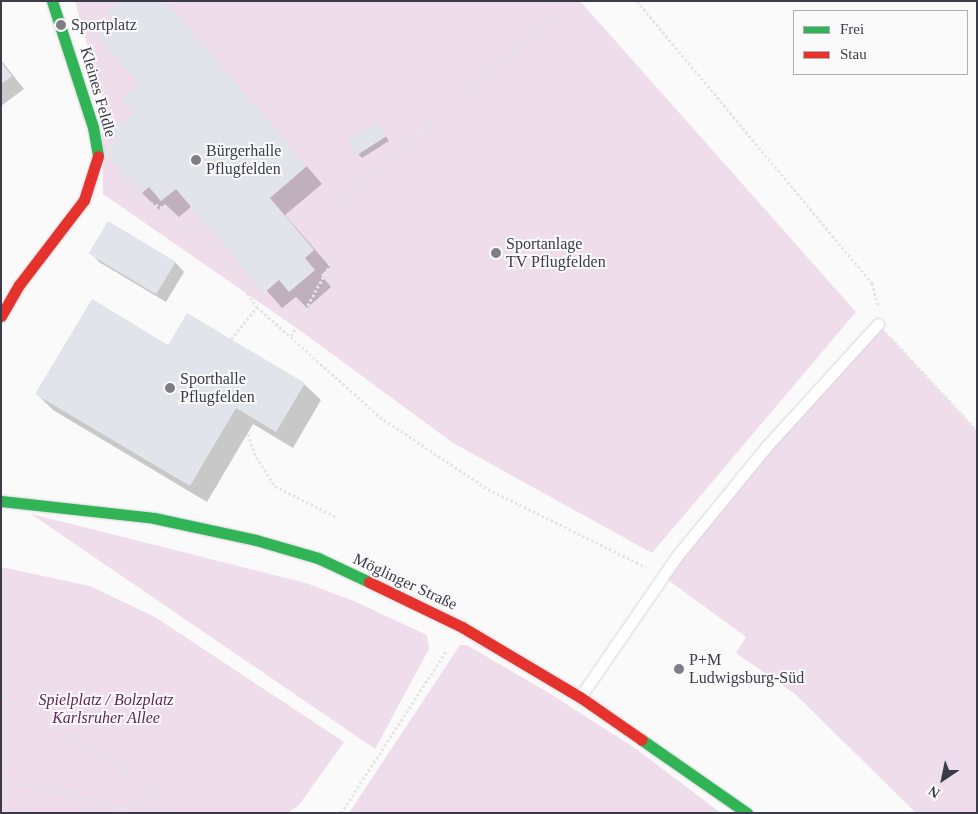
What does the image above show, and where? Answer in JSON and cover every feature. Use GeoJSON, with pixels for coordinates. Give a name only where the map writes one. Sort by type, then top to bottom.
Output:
{"type":"FeatureCollection","features":[{"type":"Feature","properties":{"kind":"street","name":"Kleines Feldle"},"geometry":{"type":"LineString","coordinates":[[1,316],[19,285],[84,200],[93,179],[98,154],[93,128],[52,1]]}},
{"type":"Feature","properties":{"kind":"street","name":"Möglinger Straße"},"geometry":{"type":"LineString","coordinates":[[1,501],[154,518],[256,540],[318,558],[462,627],[580,697],[747,813]]}},
{"type":"Feature","properties":{"kind":"lane"},"geometry":{"type":"LineString","coordinates":[[580,697],[677,556],[768,446],[878,324]]}},
{"type":"Feature","properties":{"kind":"path"},"geometry":{"type":"LineString","coordinates":[[637,1],[872,282],[879,308],[878,324],[977,431]]}},
{"type":"Feature","properties":{"kind":"path"},"geometry":{"type":"LineString","coordinates":[[291,336],[337,252],[332,227],[342,200],[560,11]]}},
{"type":"Feature","properties":{"kind":"path"},"geometry":{"type":"LineString","coordinates":[[98,154],[108,159],[138,197],[165,209],[216,248],[257,307],[380,417],[488,488],[664,577]]}},
{"type":"Feature","properties":{"kind":"path"},"geometry":{"type":"LineString","coordinates":[[231,339],[257,307]]}},
{"type":"Feature","properties":{"kind":"path"},"geometry":{"type":"LineString","coordinates":[[248,434],[256,457],[275,486],[336,517]]}},
{"type":"Feature","properties":{"kind":"path"},"geometry":{"type":"LineString","coordinates":[[340,813],[462,627]]}},
{"type":"Feature","properties":{"kind":"path"},"geometry":{"type":"LineString","coordinates":[[1,694],[153,787],[151,798],[123,808],[48,787],[1,782]]}},
{"type":"Feature","properties":{"kind":"green space","name":"Sportanlage TV Pflugfelden"},"geometry":{"type":"Polygon","coordinates":[[[75,1],[580,1],[856,312],[652,553],[453,443],[305,334],[103,194],[102,98],[75,1]]]}},
{"type":"Feature","properties":{"kind":"green space"},"geometry":{"type":"Polygon","coordinates":[[[878,324],[977,431],[977,813],[916,813],[795,694],[736,653],[746,637],[664,577],[677,556],[878,324]]]}},
{"type":"Feature","properties":{"kind":"green space"},"geometry":{"type":"Polygon","coordinates":[[[31,514],[306,583],[354,601],[427,635],[429,649],[375,749],[31,514]]]}},
{"type":"Feature","properties":{"kind":"green space","name":"Spielplatz / Bolzplatz Karlsruher Allee"},"geometry":{"type":"Polygon","coordinates":[[[1,567],[90,586],[155,617],[344,742],[299,805],[288,813],[1,813],[1,567]]]}},
{"type":"Feature","properties":{"kind":"green space"},"geometry":{"type":"Polygon","coordinates":[[[460,645],[467,645],[549,693],[635,748],[721,813],[349,813],[460,645]]]}},
{"type":"Feature","properties":{"kind":"building"},"geometry":{"type":"Polygon","coordinates":[[[120,1],[166,1],[307,166],[270,198],[314,250],[305,258],[315,270],[289,292],[279,280],[264,293],[176,189],[161,201],[149,187],[141,194],[104,151],[117,140],[110,133],[133,113],[121,99],[138,84],[98,37],[116,22],[108,12],[120,1]]]}},
{"type":"Feature","properties":{"kind":"building"},"geometry":{"type":"Polygon","coordinates":[[[1,62],[12,76],[1,84],[1,62]]]}},
{"type":"Feature","properties":{"kind":"building"},"geometry":{"type":"Polygon","coordinates":[[[377,122],[386,136],[357,155],[348,141],[377,122]]]}},
{"type":"Feature","properties":{"kind":"building"},"geometry":{"type":"Polygon","coordinates":[[[108,221],[176,262],[156,294],[88,254],[108,221]]]}},
{"type":"Feature","properties":{"kind":"building","name":"Sporthalle Pflugfelden"},"geometry":{"type":"Polygon","coordinates":[[[92,299],[168,345],[187,313],[305,383],[276,432],[236,408],[190,486],[35,394],[92,299]]]}},
{"type":"Feature","properties":{"kind":"traffic: fast"},"geometry":{"type":"LineString","coordinates":[[52,1],[93,127],[98,156]]}},
{"type":"Feature","properties":{"kind":"traffic: fast"},"geometry":{"type":"LineString","coordinates":[[1,501],[154,518],[256,540],[318,558],[369,582]]}},
{"type":"Feature","properties":{"kind":"traffic: fast"},"geometry":{"type":"LineString","coordinates":[[642,740],[747,813]]}},
{"type":"Feature","properties":{"kind":"traffic: jam"},"geometry":{"type":"LineString","coordinates":[[1,316],[19,285],[84,200],[98,156]]}},
{"type":"Feature","properties":{"kind":"traffic: jam"},"geometry":{"type":"LineString","coordinates":[[369,582],[462,627],[580,697],[642,740]]}},
{"type":"Feature","properties":{"kind":"place","name":"Sportplatz"},"geometry":{"type":"Point","coordinates":[61,25]}},
{"type":"Feature","properties":{"kind":"place","name":"Bürgerhalle Pflugfelden"},"geometry":{"type":"Point","coordinates":[196,160]}},
{"type":"Feature","properties":{"kind":"place","name":"Sportanlage TV Pflugfelden"},"geometry":{"type":"Point","coordinates":[496,253]}},
{"type":"Feature","properties":{"kind":"place","name":"Sporthalle Pflugfelden"},"geometry":{"type":"Point","coordinates":[170,388]}},
{"type":"Feature","properties":{"kind":"place","name":"P+M Ludwigsburg-Süd"},"geometry":{"type":"Point","coordinates":[679,669]}}]}
